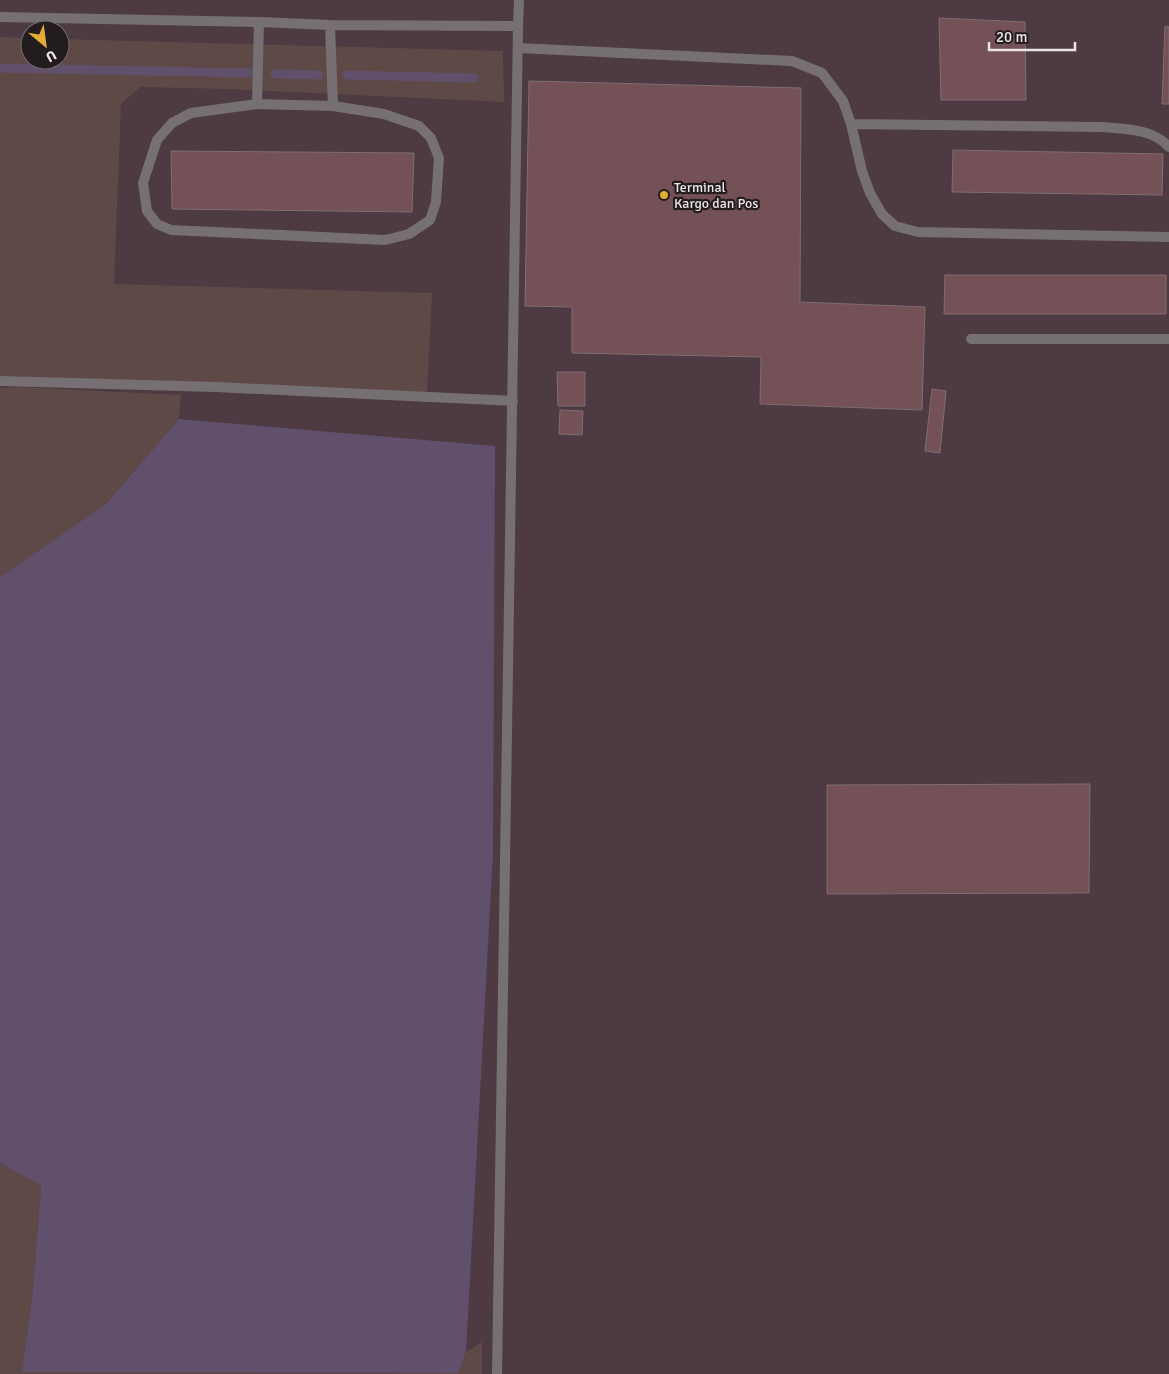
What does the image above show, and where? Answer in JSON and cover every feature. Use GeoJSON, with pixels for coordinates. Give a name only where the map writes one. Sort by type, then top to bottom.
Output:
{"type":"FeatureCollection","features":[{"type":"Feature","properties":{"kind":"lane"},"geometry":{"type":"LineString","coordinates":[[497,1374],[519,0]]}},
{"type":"Feature","properties":{"kind":"lane"},"geometry":{"type":"LineString","coordinates":[[0,17],[330,25],[518,26]]}},
{"type":"Feature","properties":{"kind":"lane"},"geometry":{"type":"LineString","coordinates":[[256,104],[259,22]]}},
{"type":"Feature","properties":{"kind":"lane"},"geometry":{"type":"LineString","coordinates":[[330,25],[333,106]]}},
{"type":"Feature","properties":{"kind":"lane"},"geometry":{"type":"LineString","coordinates":[[518,48],[792,61],[822,73],[843,101],[852,124],[862,171],[870,193],[882,214],[895,226],[918,232],[1169,237]]}},
{"type":"Feature","properties":{"kind":"lane"},"geometry":{"type":"LineString","coordinates":[[256,104],[333,106],[384,114],[419,126],[431,138],[439,158],[436,202],[430,220],[409,234],[385,240],[170,230],[157,224],[147,211],[143,183],[157,140],[172,123],[190,113],[256,104]]}},
{"type":"Feature","properties":{"kind":"lane"},"geometry":{"type":"LineString","coordinates":[[852,124],[1101,127],[1142,131],[1164,140],[1169,146]]}},
{"type":"Feature","properties":{"kind":"lane"},"geometry":{"type":"LineString","coordinates":[[971,339],[1169,339]]}},
{"type":"Feature","properties":{"kind":"lane"},"geometry":{"type":"LineString","coordinates":[[0,381],[216,387],[512,401]]}},
{"type":"Feature","properties":{"kind":"shaded area"},"geometry":{"type":"Polygon","coordinates":[[[0,0],[1169,0],[1169,1374],[0,1374],[0,0]]]}},
{"type":"Feature","properties":{"kind":"shaded area"},"geometry":{"type":"Polygon","coordinates":[[[0,37],[20,38],[20,70],[70,70],[70,39],[503,51],[504,102],[228,89],[140,87],[121,104],[114,284],[432,293],[427,392],[0,376],[0,37]]]}},
{"type":"Feature","properties":{"kind":"shaded area"},"geometry":{"type":"Polygon","coordinates":[[[17,387],[181,395],[179,419],[106,504],[0,577],[0,388],[17,387]]]}},
{"type":"Feature","properties":{"kind":"shaded area"},"geometry":{"type":"Polygon","coordinates":[[[179,419],[495,446],[493,853],[466,1352],[458,1373],[22,1372],[33,1289],[41,1186],[0,1163],[0,577],[106,504],[179,419]]]}},
{"type":"Feature","properties":{"kind":"shaded area"},"geometry":{"type":"Polygon","coordinates":[[[0,1163],[41,1186],[33,1289],[22,1372],[458,1373],[466,1352],[482,1342],[482,1374],[0,1374],[0,1163]]]}},
{"type":"Feature","properties":{"kind":"building"},"geometry":{"type":"Polygon","coordinates":[[[939,18],[1025,22],[1026,100],[941,100],[939,18]]]}},
{"type":"Feature","properties":{"kind":"building"},"geometry":{"type":"Polygon","coordinates":[[[1165,26],[1169,27],[1169,104],[1162,104],[1165,26]]]}},
{"type":"Feature","properties":{"kind":"building","name":"Terminal Kargo dan Pos"},"geometry":{"type":"Polygon","coordinates":[[[529,81],[801,88],[800,302],[925,307],[922,410],[760,404],[761,357],[572,353],[572,307],[525,306],[529,81]]]}},
{"type":"Feature","properties":{"kind":"building"},"geometry":{"type":"Polygon","coordinates":[[[953,150],[1163,154],[1162,195],[952,192],[953,150]]]}},
{"type":"Feature","properties":{"kind":"building"},"geometry":{"type":"Polygon","coordinates":[[[171,151],[414,153],[412,212],[172,209],[171,151]]]}},
{"type":"Feature","properties":{"kind":"building"},"geometry":{"type":"Polygon","coordinates":[[[945,275],[1166,275],[1166,314],[944,314],[945,275]]]}},
{"type":"Feature","properties":{"kind":"building"},"geometry":{"type":"Polygon","coordinates":[[[557,372],[585,372],[585,406],[558,406],[557,372]]]}},
{"type":"Feature","properties":{"kind":"building"},"geometry":{"type":"Polygon","coordinates":[[[932,389],[946,391],[940,453],[925,451],[932,389]]]}},
{"type":"Feature","properties":{"kind":"building"},"geometry":{"type":"Polygon","coordinates":[[[560,410],[583,411],[582,435],[559,434],[560,410]]]}},
{"type":"Feature","properties":{"kind":"building"},"geometry":{"type":"Polygon","coordinates":[[[1090,784],[1089,893],[827,894],[827,785],[1090,784]]]}},
{"type":"Feature","properties":{"kind":"waterway"},"geometry":{"type":"LineString","coordinates":[[0,68],[250,73]]}},
{"type":"Feature","properties":{"kind":"waterway"},"geometry":{"type":"LineString","coordinates":[[275,74],[319,75]]}},
{"type":"Feature","properties":{"kind":"waterway"},"geometry":{"type":"LineString","coordinates":[[347,75],[474,78]]}},
{"type":"Feature","properties":{"kind":"place","name":"Terminal Kargo dan Pos"},"geometry":{"type":"Point","coordinates":[664,195]}}]}
